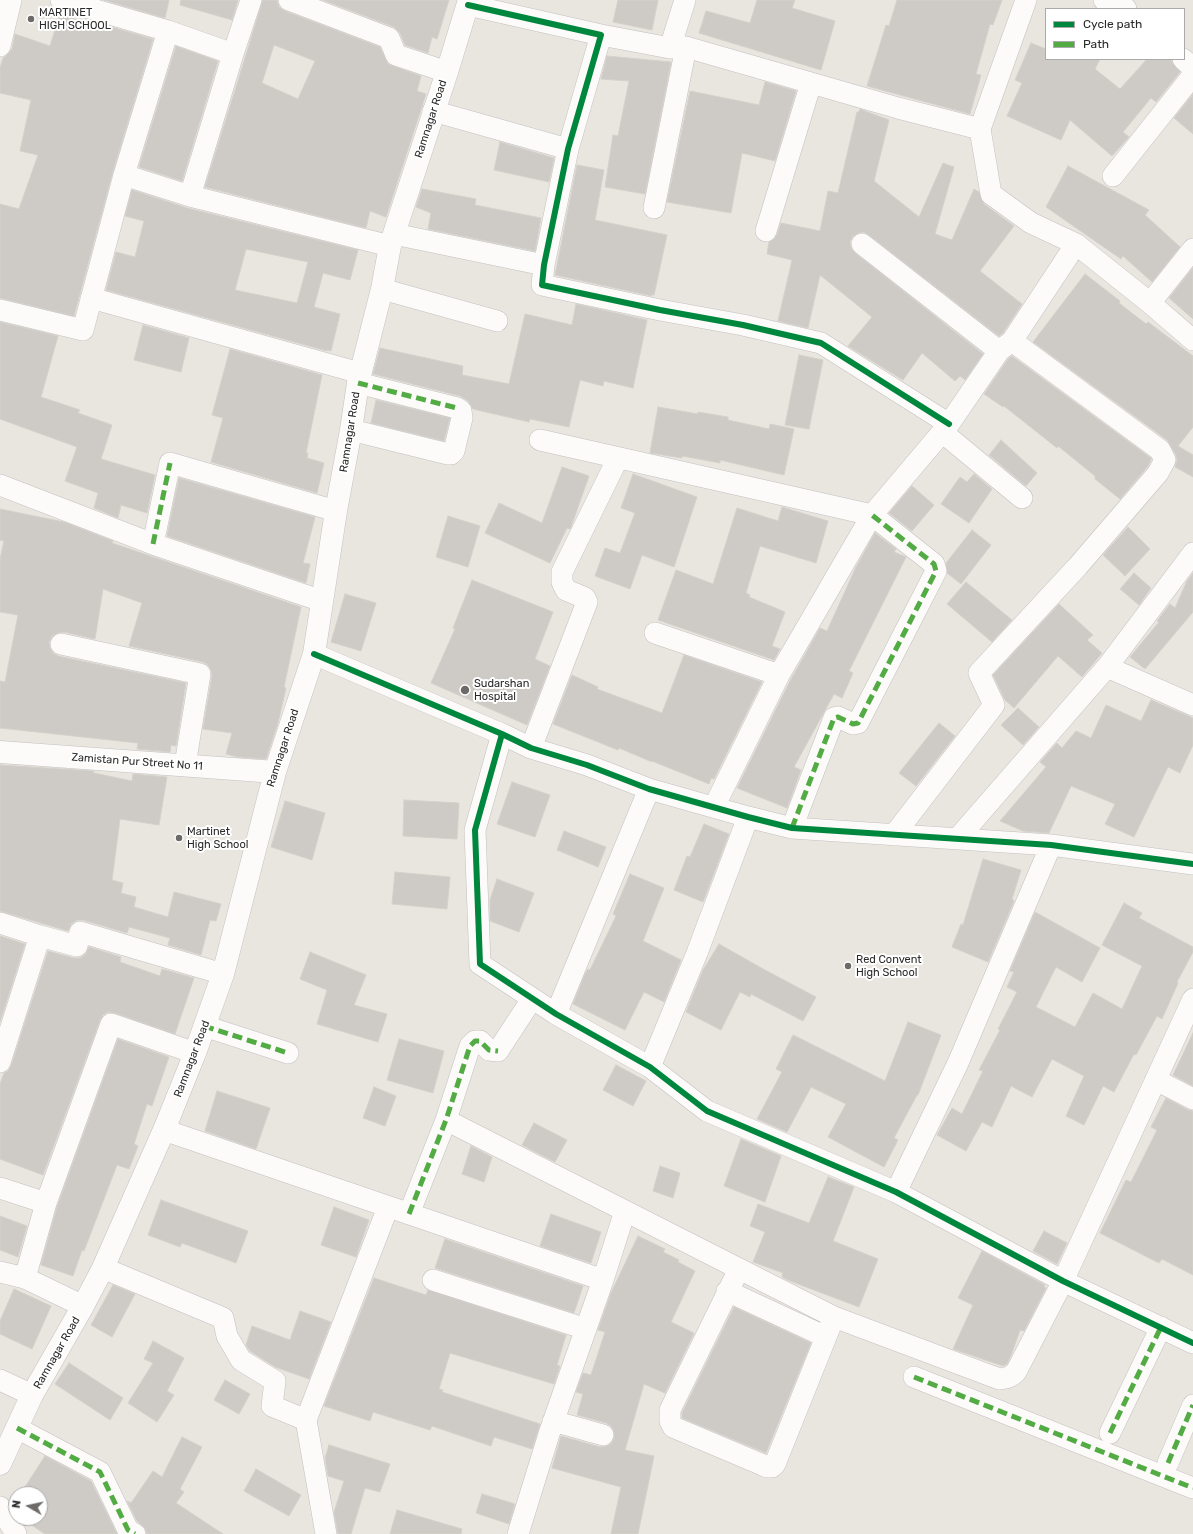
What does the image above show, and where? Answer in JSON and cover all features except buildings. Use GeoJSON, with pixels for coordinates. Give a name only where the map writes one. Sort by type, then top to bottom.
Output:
{"type":"FeatureCollection","features":[{"type":"Feature","properties":{"kind":"main road","name":"Ramnagar Road"},"geometry":{"type":"LineString","coordinates":[[0,1464],[32,1395],[103,1268],[164,1130],[195,1053],[223,974],[275,772],[314,654],[336,511],[359,378],[382,289],[392,240],[447,72],[468,2]]}},
{"type":"Feature","properties":{"kind":"main road","name":"Zamistan Pur Street No 11"},"geometry":{"type":"LineString","coordinates":[[0,752],[275,772]]}},
{"type":"Feature","properties":{"kind":"street"},"geometry":{"type":"LineString","coordinates":[[0,46],[11,0]]}},
{"type":"Feature","properties":{"kind":"street"},"geometry":{"type":"LineString","coordinates":[[61,0],[168,31],[234,54]]}},
{"type":"Feature","properties":{"kind":"street"},"geometry":{"type":"LineString","coordinates":[[190,196],[252,0]]}},
{"type":"Feature","properties":{"kind":"street"},"geometry":{"type":"LineString","coordinates":[[289,0],[389,38],[396,55],[447,72]]}},
{"type":"Feature","properties":{"kind":"street"},"geometry":{"type":"LineString","coordinates":[[654,208],[685,0]]}},
{"type":"Feature","properties":{"kind":"street"},"geometry":{"type":"LineString","coordinates":[[1026,0],[980,129],[991,194],[1031,223],[1076,244],[1150,303],[1193,340]]}},
{"type":"Feature","properties":{"kind":"street"},"geometry":{"type":"LineString","coordinates":[[1104,0],[1124,8]]}},
{"type":"Feature","properties":{"kind":"street"},"geometry":{"type":"LineString","coordinates":[[468,2],[601,35],[678,48],[980,129]]}},
{"type":"Feature","properties":{"kind":"street"},"geometry":{"type":"LineString","coordinates":[[0,310],[83,330],[124,176],[168,31]]}},
{"type":"Feature","properties":{"kind":"street"},"geometry":{"type":"LineString","coordinates":[[601,35],[568,149],[544,265],[542,285],[660,310],[743,325],[820,343],[945,428],[1022,498]]}},
{"type":"Feature","properties":{"kind":"street"},"geometry":{"type":"LineString","coordinates":[[1184,60],[1193,68]]}},
{"type":"Feature","properties":{"kind":"street"},"geometry":{"type":"LineString","coordinates":[[1113,176],[1193,75]]}},
{"type":"Feature","properties":{"kind":"street"},"geometry":{"type":"LineString","coordinates":[[766,231],[811,83]]}},
{"type":"Feature","properties":{"kind":"street"},"geometry":{"type":"LineString","coordinates":[[433,111],[568,149]]}},
{"type":"Feature","properties":{"kind":"street"},"geometry":{"type":"LineString","coordinates":[[124,176],[190,196],[392,240],[544,265]]}},
{"type":"Feature","properties":{"kind":"street"},"geometry":{"type":"LineString","coordinates":[[862,244],[1005,346],[1160,450],[1165,460],[1158,474],[1083,560],[979,672],[994,705],[894,835]]}},
{"type":"Feature","properties":{"kind":"street"},"geometry":{"type":"LineString","coordinates":[[714,807],[779,675],[872,515],[945,428],[1005,346],[1076,244]]}},
{"type":"Feature","properties":{"kind":"street"},"geometry":{"type":"LineString","coordinates":[[1150,303],[1193,248]]}},
{"type":"Feature","properties":{"kind":"street"},"geometry":{"type":"LineString","coordinates":[[382,289],[497,321]]}},
{"type":"Feature","properties":{"kind":"street"},"geometry":{"type":"LineString","coordinates":[[91,298],[457,408],[461,411],[462,418],[452,454],[351,430]]}},
{"type":"Feature","properties":{"kind":"street"},"geometry":{"type":"LineString","coordinates":[[540,440],[872,515],[934,564],[936,571],[858,723],[853,724],[838,716],[834,718],[792,828]]}},
{"type":"Feature","properties":{"kind":"street"},"geometry":{"type":"LineString","coordinates":[[531,748],[586,602],[585,598],[566,590],[562,582],[562,572],[618,458]]}},
{"type":"Feature","properties":{"kind":"street"},"geometry":{"type":"LineString","coordinates":[[153,544],[170,463],[336,511]]}},
{"type":"Feature","properties":{"kind":"street"},"geometry":{"type":"LineString","coordinates":[[0,485],[153,544],[322,601]]}},
{"type":"Feature","properties":{"kind":"street"},"geometry":{"type":"LineString","coordinates":[[958,838],[1107,668],[1193,553]]}},
{"type":"Feature","properties":{"kind":"street"},"geometry":{"type":"LineString","coordinates":[[655,633],[779,675]]}},
{"type":"Feature","properties":{"kind":"street"},"geometry":{"type":"LineString","coordinates":[[61,644],[200,674],[185,765]]}},
{"type":"Feature","properties":{"kind":"street"},"geometry":{"type":"LineString","coordinates":[[314,654],[502,734],[531,748],[587,765],[649,789],[792,828],[1051,845],[1193,864]]}},
{"type":"Feature","properties":{"kind":"street"},"geometry":{"type":"LineString","coordinates":[[1107,668],[1193,705]]}},
{"type":"Feature","properties":{"kind":"street"},"geometry":{"type":"LineString","coordinates":[[502,734],[475,830],[480,964],[556,1014],[650,1067],[707,1111],[896,1192],[1064,1281],[1192,1341]]}},
{"type":"Feature","properties":{"kind":"street"},"geometry":{"type":"LineString","coordinates":[[556,1014],[649,789]]}},
{"type":"Feature","properties":{"kind":"street"},"geometry":{"type":"LineString","coordinates":[[650,1067],[697,953],[748,817]]}},
{"type":"Feature","properties":{"kind":"street"},"geometry":{"type":"LineString","coordinates":[[896,1192],[958,1063],[1051,845]]}},
{"type":"Feature","properties":{"kind":"street"},"geometry":{"type":"LineString","coordinates":[[0,922],[40,936],[77,946],[80,932],[223,974]]}},
{"type":"Feature","properties":{"kind":"street"},"geometry":{"type":"LineString","coordinates":[[0,1062],[40,936]]}},
{"type":"Feature","properties":{"kind":"street"},"geometry":{"type":"LineString","coordinates":[[409,1214],[446,1120],[470,1046],[475,1040],[480,1041],[489,1050],[498,1051],[532,999]]}},
{"type":"Feature","properties":{"kind":"street"},"geometry":{"type":"LineString","coordinates":[[446,1120],[834,1317],[1000,1379],[1011,1376],[1016,1372],[1064,1281],[1193,999]]}},
{"type":"Feature","properties":{"kind":"street"},"geometry":{"type":"LineString","coordinates":[[25,1278],[46,1203],[111,1024],[195,1053]]}},
{"type":"Feature","properties":{"kind":"street"},"geometry":{"type":"LineString","coordinates":[[204,1026],[288,1053]]}},
{"type":"Feature","properties":{"kind":"street"},"geometry":{"type":"LineString","coordinates":[[1156,1080],[1193,1099]]}},
{"type":"Feature","properties":{"kind":"street"},"geometry":{"type":"LineString","coordinates":[[164,1130],[603,1280]]}},
{"type":"Feature","properties":{"kind":"street"},"geometry":{"type":"LineString","coordinates":[[0,1188],[46,1203]]}},
{"type":"Feature","properties":{"kind":"street"},"geometry":{"type":"LineString","coordinates":[[326,1534],[306,1420],[388,1207]]}},
{"type":"Feature","properties":{"kind":"street"},"geometry":{"type":"LineString","coordinates":[[518,1534],[554,1421],[603,1280],[625,1210]]}},
{"type":"Feature","properties":{"kind":"street"},"geometry":{"type":"LineString","coordinates":[[103,1268],[223,1318],[227,1336],[240,1360],[275,1381],[272,1406],[306,1420]]}},
{"type":"Feature","properties":{"kind":"street"},"geometry":{"type":"LineString","coordinates":[[738,1269],[670,1410],[670,1421],[673,1426],[768,1467],[775,1464],[834,1317]]}},
{"type":"Feature","properties":{"kind":"street"},"geometry":{"type":"LineString","coordinates":[[0,1272],[25,1278],[83,1306]]}},
{"type":"Feature","properties":{"kind":"street"},"geometry":{"type":"LineString","coordinates":[[433,1280],[586,1329]]}},
{"type":"Feature","properties":{"kind":"street"},"geometry":{"type":"LineString","coordinates":[[727,1291],[826,1337]]}},
{"type":"Feature","properties":{"kind":"street"},"geometry":{"type":"LineString","coordinates":[[1110,1433],[1161,1327]]}},
{"type":"Feature","properties":{"kind":"street"},"geometry":{"type":"LineString","coordinates":[[914,1377],[1193,1488]]}},
{"type":"Feature","properties":{"kind":"street"},"geometry":{"type":"LineString","coordinates":[[0,1380],[32,1395]]}},
{"type":"Feature","properties":{"kind":"street"},"geometry":{"type":"LineString","coordinates":[[1168,1463],[1193,1405]]}},
{"type":"Feature","properties":{"kind":"street"},"geometry":{"type":"LineString","coordinates":[[554,1421],[603,1435]]}},
{"type":"Feature","properties":{"kind":"street"},"geometry":{"type":"LineString","coordinates":[[17,1428],[100,1472],[128,1530],[135,1534]]}},
{"type":"Feature","properties":{"kind":"street"},"geometry":{"type":"LineString","coordinates":[[0,1507],[16,1534]]}},
{"type":"Feature","properties":{"kind":"marked path"},"geometry":{"type":"LineString","coordinates":[[358,383],[457,408]]}},
{"type":"Feature","properties":{"kind":"marked path"},"geometry":{"type":"LineString","coordinates":[[153,544],[170,463]]}},
{"type":"Feature","properties":{"kind":"marked path"},"geometry":{"type":"LineString","coordinates":[[792,828],[834,718],[838,717],[853,724],[858,723],[936,571],[934,564],[872,515]]}},
{"type":"Feature","properties":{"kind":"marked path"},"geometry":{"type":"LineString","coordinates":[[204,1026],[288,1053]]}},
{"type":"Feature","properties":{"kind":"marked path"},"geometry":{"type":"LineString","coordinates":[[409,1214],[446,1120],[470,1046],[475,1041],[480,1041],[489,1050],[498,1051]]}},
{"type":"Feature","properties":{"kind":"marked path"},"geometry":{"type":"LineString","coordinates":[[1110,1433],[1161,1327]]}},
{"type":"Feature","properties":{"kind":"marked path"},"geometry":{"type":"LineString","coordinates":[[914,1377],[1193,1488]]}},
{"type":"Feature","properties":{"kind":"marked path"},"geometry":{"type":"LineString","coordinates":[[1168,1463],[1193,1405]]}},
{"type":"Feature","properties":{"kind":"marked path"},"geometry":{"type":"LineString","coordinates":[[17,1428],[100,1472],[128,1530],[135,1534]]}},
{"type":"Feature","properties":{"kind":"cycle path"},"geometry":{"type":"LineString","coordinates":[[468,5],[601,35],[568,149],[544,265],[542,285],[660,310],[743,325],[821,343],[949,424]]}},
{"type":"Feature","properties":{"kind":"cycle path"},"geometry":{"type":"LineString","coordinates":[[314,654],[502,734],[531,748],[587,765],[649,789],[792,828],[1051,845],[1193,864]]}},
{"type":"Feature","properties":{"kind":"cycle path"},"geometry":{"type":"LineString","coordinates":[[502,734],[475,830],[480,964],[556,1014],[650,1067],[707,1111],[896,1192],[1063,1281],[1193,1343]]}},
{"type":"Feature","properties":{"kind":"place","name":"MARTINET HIGH SCHOOL"},"geometry":{"type":"Point","coordinates":[31,19]}},
{"type":"Feature","properties":{"kind":"place","name":"Sudarshan Hospital"},"geometry":{"type":"Point","coordinates":[465,690]}},
{"type":"Feature","properties":{"kind":"place","name":"Martinet High School"},"geometry":{"type":"Point","coordinates":[179,838]}},
{"type":"Feature","properties":{"kind":"place","name":"Red Convent High School"},"geometry":{"type":"Point","coordinates":[848,966]}}]}
